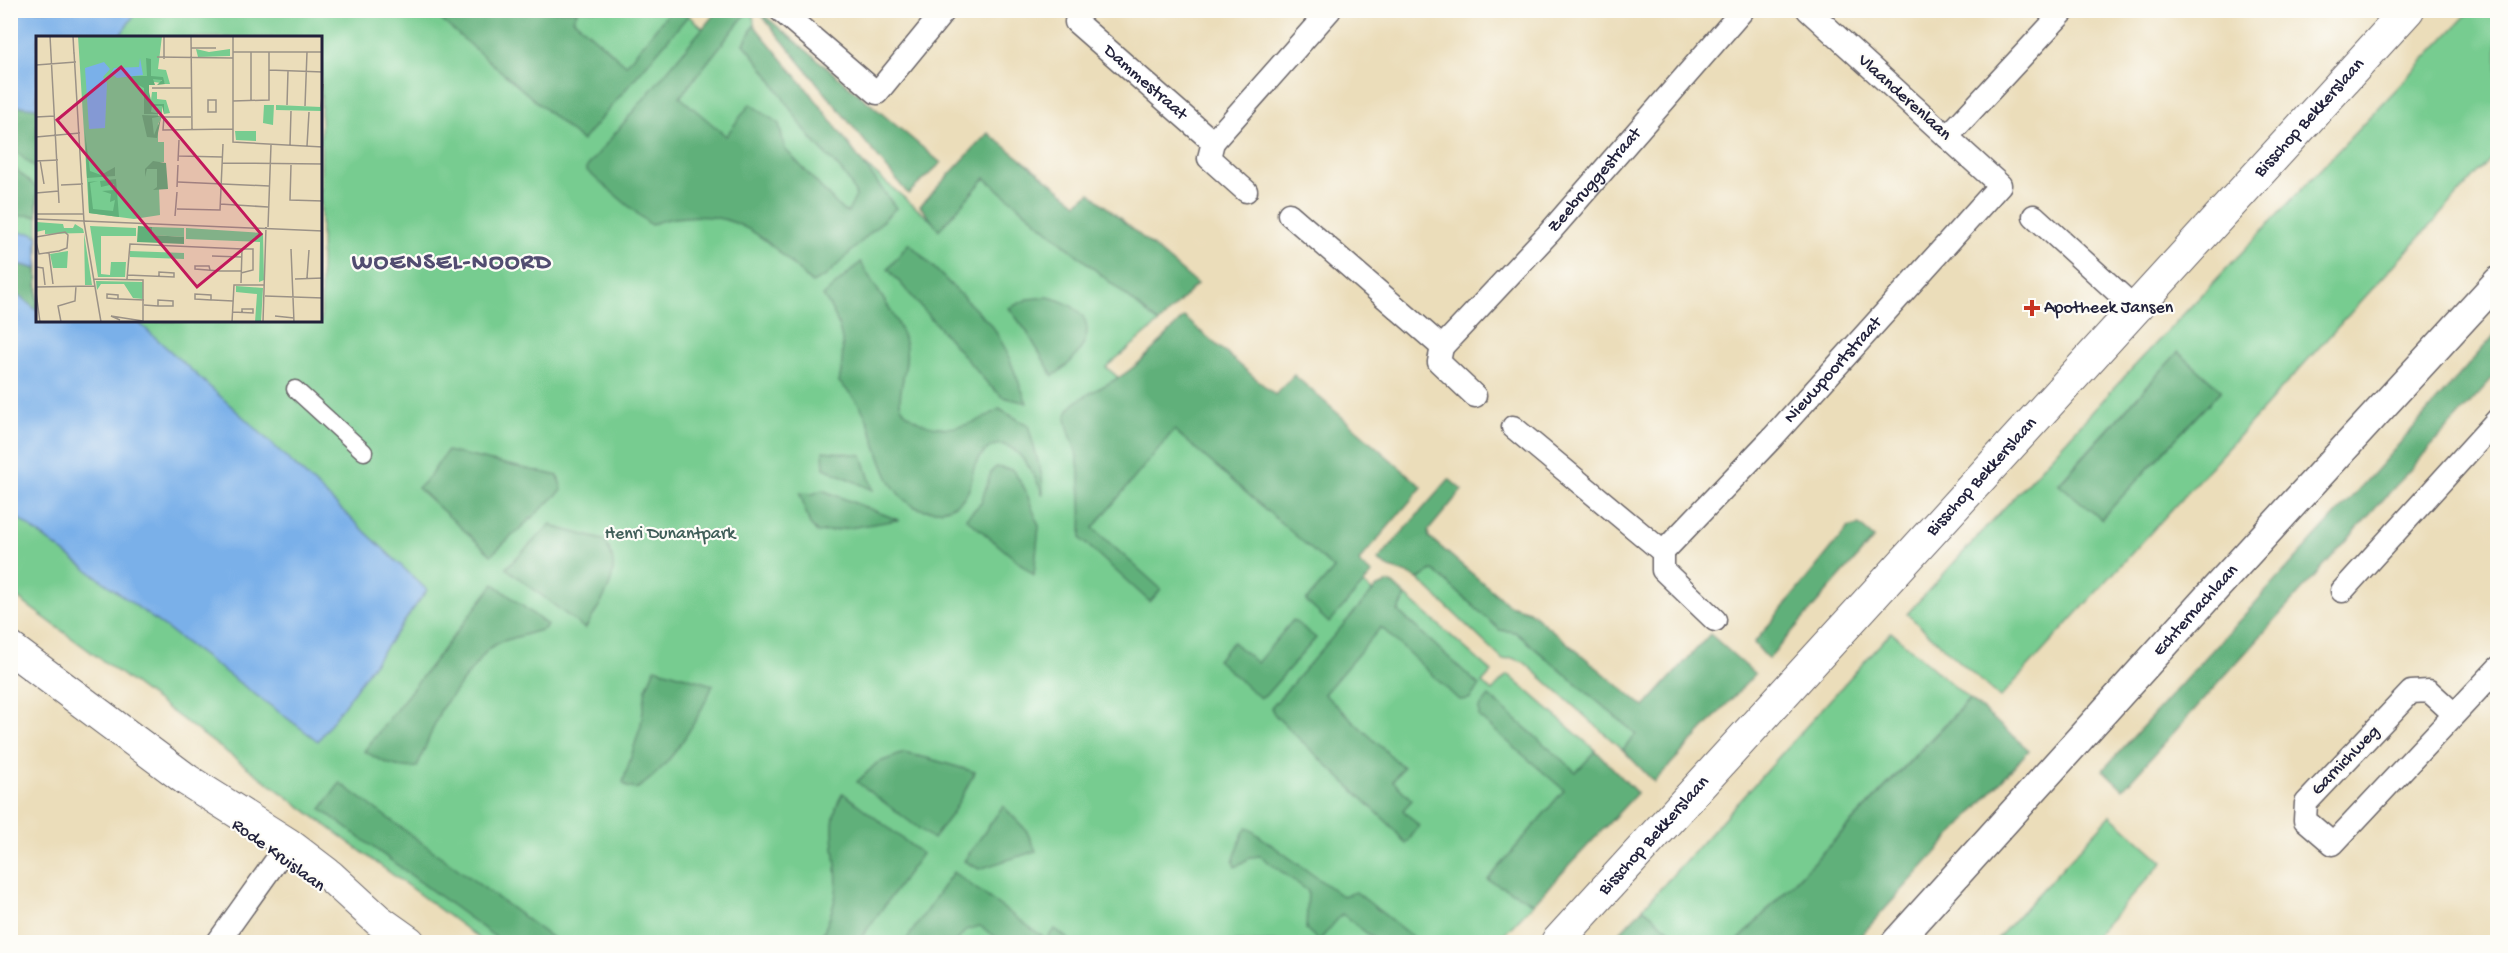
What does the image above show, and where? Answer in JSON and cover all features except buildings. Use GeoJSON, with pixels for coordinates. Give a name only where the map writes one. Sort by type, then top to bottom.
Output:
{"type":"FeatureCollection","features":[{"type":"Feature","properties":{"kind":"main road","name":"Bisschop Bekkerslaan"},"geometry":{"type":"LineString","coordinates":[[1557,942],[2408,10]]}},
{"type":"Feature","properties":{"kind":"main road","name":"Rode Kruislaan"},"geometry":{"type":"LineString","coordinates":[[10,648],[283,851],[330,876],[378,920],[409,942]]}},
{"type":"Feature","properties":{"kind":"street"},"geometry":{"type":"LineString","coordinates":[[780,10],[877,93],[945,10]]}},
{"type":"Feature","properties":{"kind":"street"},"geometry":{"type":"LineString","coordinates":[[1246,191],[1209,158],[1213,142],[1330,10]]}},
{"type":"Feature","properties":{"kind":"street","name":"Zeebruggestraat"},"geometry":{"type":"LineString","coordinates":[[1442,347],[1549,233],[1743,10]]}},
{"type":"Feature","properties":{"kind":"street","name":"Vlaanderenlaan"},"geometry":{"type":"LineString","coordinates":[[1808,10],[2000,185]]}},
{"type":"Feature","properties":{"kind":"street"},"geometry":{"type":"LineString","coordinates":[[1947,137],[2065,10]]}},
{"type":"Feature","properties":{"kind":"street","name":"Dammestraat"},"geometry":{"type":"LineString","coordinates":[[1076,22],[1213,142]]}},
{"type":"Feature","properties":{"kind":"street","name":"Nieuwpoortstraat"},"geometry":{"type":"LineString","coordinates":[[1663,552],[1773,438],[2000,185]]}},
{"type":"Feature","properties":{"kind":"street"},"geometry":{"type":"LineString","coordinates":[[1289,214],[1442,347],[1439,362],[1475,396]]}},
{"type":"Feature","properties":{"kind":"street"},"geometry":{"type":"LineString","coordinates":[[2034,216],[2136,309]]}},
{"type":"Feature","properties":{"kind":"street","name":"Echternachlaan"},"geometry":{"type":"LineString","coordinates":[[1896,942],[2205,600],[2498,281]]}},
{"type":"Feature","properties":{"kind":"street"},"geometry":{"type":"LineString","coordinates":[[295,389],[364,452]]}},
{"type":"Feature","properties":{"kind":"street"},"geometry":{"type":"LineString","coordinates":[[2342,591],[2498,419]]}},
{"type":"Feature","properties":{"kind":"street"},"geometry":{"type":"LineString","coordinates":[[1513,427],[1663,552],[1663,570],[1715,620]]}},
{"type":"Feature","properties":{"kind":"street","name":"Garnichweg"},"geometry":{"type":"LineString","coordinates":[[2454,714],[2429,691],[2410,692],[2306,803],[2305,820],[2333,844],[2498,668]]}},
{"type":"Feature","properties":{"kind":"street"},"geometry":{"type":"LineString","coordinates":[[218,942],[283,851]]}},
{"type":"Feature","properties":{"kind":"green space","name":"Henri Dunantpark"},"geometry":{"type":"Polygon","coordinates":[[[682,10],[721,44],[748,11],[753,11],[754,25],[744,44],[764,66],[781,94],[940,228],[985,178],[1159,323],[1106,367],[1398,613],[1406,596],[1492,672],[1482,683],[1492,691],[1507,675],[1510,676],[1596,751],[1582,766],[1528,901],[1534,903],[1497,942],[484,942],[11,593],[11,11],[682,10]]]}},
{"type":"Feature","properties":{"kind":"green space"},"geometry":{"type":"Polygon","coordinates":[[[2471,10],[2497,11],[2497,152],[2000,698],[1907,614],[2125,376],[2471,10]],[[2178,352],[2059,483],[2101,519],[2221,390],[2178,352]]]}},
{"type":"Feature","properties":{"kind":"green space"},"geometry":{"type":"Polygon","coordinates":[[[431,11],[578,11],[573,19],[626,65],[670,11],[692,11],[582,141],[431,11]]]}},
{"type":"Feature","properties":{"kind":"green space"},"geometry":{"type":"Polygon","coordinates":[[[717,11],[748,11],[680,97],[726,136],[750,104],[779,124],[785,149],[843,211],[848,212],[856,196],[853,188],[811,138],[744,44],[754,25],[815,99],[896,208],[826,276],[812,283],[771,245],[742,226],[726,220],[707,217],[673,218],[651,225],[587,171],[587,167],[717,11]]]}},
{"type":"Feature","properties":{"kind":"green space"},"geometry":{"type":"Polygon","coordinates":[[[759,11],[941,163],[908,194],[759,11]]]}},
{"type":"Feature","properties":{"kind":"green space"},"geometry":{"type":"Polygon","coordinates":[[[10,105],[36,108],[36,168],[11,148],[10,105]]]}},
{"type":"Feature","properties":{"kind":"green space"},"geometry":{"type":"Polygon","coordinates":[[[988,133],[1077,203],[1090,193],[1197,284],[1159,323],[985,178],[939,230],[920,206],[988,133]]]}},
{"type":"Feature","properties":{"kind":"green space"},"geometry":{"type":"Polygon","coordinates":[[[10,164],[36,187],[36,217],[11,217],[10,164]]]}},
{"type":"Feature","properties":{"kind":"green space"},"geometry":{"type":"Polygon","coordinates":[[[909,243],[993,327],[1006,350],[1027,403],[1003,397],[989,385],[888,269],[909,243]]]}},
{"type":"Feature","properties":{"kind":"green space"},"geometry":{"type":"Polygon","coordinates":[[[10,262],[36,269],[36,310],[21,297],[11,294],[10,262]]]}},
{"type":"Feature","properties":{"kind":"green space"},"geometry":{"type":"Polygon","coordinates":[[[861,262],[897,321],[905,342],[906,364],[900,394],[903,410],[921,422],[944,428],[967,425],[999,409],[1028,425],[1042,476],[1043,495],[1032,472],[1016,452],[1007,446],[997,445],[986,450],[976,463],[969,489],[962,499],[949,508],[925,510],[917,507],[910,504],[893,486],[863,410],[839,382],[842,337],[830,306],[823,296],[861,262]]]}},
{"type":"Feature","properties":{"kind":"green space"},"geometry":{"type":"Polygon","coordinates":[[[1048,297],[1066,303],[1078,311],[1085,321],[1087,332],[1084,343],[1077,354],[1053,376],[1027,332],[1009,308],[1028,299],[1048,297]]]}},
{"type":"Feature","properties":{"kind":"green space"},"geometry":{"type":"Polygon","coordinates":[[[1184,317],[1275,395],[1294,375],[1422,487],[1359,561],[1372,574],[1329,623],[1306,601],[1334,569],[1174,430],[1093,528],[1161,589],[1150,602],[1081,539],[1079,474],[1076,452],[1066,420],[1068,411],[1093,391],[1133,368],[1184,317]]]}},
{"type":"Feature","properties":{"kind":"green space"},"geometry":{"type":"Polygon","coordinates":[[[2497,332],[2497,373],[2123,789],[2103,770],[2379,467],[2497,332]]]}},
{"type":"Feature","properties":{"kind":"green space"},"geometry":{"type":"Polygon","coordinates":[[[2178,352],[2221,390],[2101,519],[2059,484],[2178,352]]]}},
{"type":"Feature","properties":{"kind":"green space"},"geometry":{"type":"Polygon","coordinates":[[[447,451],[558,476],[562,490],[491,555],[418,488],[429,477],[447,451]]]}},
{"type":"Feature","properties":{"kind":"green space"},"geometry":{"type":"Polygon","coordinates":[[[823,451],[862,455],[873,490],[824,468],[823,451]]]}},
{"type":"Feature","properties":{"kind":"green space"},"geometry":{"type":"Polygon","coordinates":[[[996,467],[1013,470],[1025,489],[1039,526],[1034,575],[966,518],[981,503],[991,472],[996,467]]]}},
{"type":"Feature","properties":{"kind":"green space"},"geometry":{"type":"Polygon","coordinates":[[[1449,479],[1462,490],[1428,531],[1429,537],[1509,605],[1529,611],[1644,707],[1710,634],[1755,674],[1654,782],[1623,750],[1636,734],[1525,640],[1515,632],[1500,630],[1433,570],[1418,579],[1387,567],[1378,560],[1449,479]]]}},
{"type":"Feature","properties":{"kind":"green space"},"geometry":{"type":"Polygon","coordinates":[[[822,490],[898,520],[818,533],[810,525],[800,493],[813,494],[822,490]]]}},
{"type":"Feature","properties":{"kind":"green space"},"geometry":{"type":"Polygon","coordinates":[[[551,524],[603,540],[610,551],[613,574],[604,597],[585,629],[506,568],[551,524]]]}},
{"type":"Feature","properties":{"kind":"green space"},"geometry":{"type":"Polygon","coordinates":[[[1859,525],[1874,538],[1768,659],[1754,643],[1848,528],[1859,525]]]}},
{"type":"Feature","properties":{"kind":"green space"},"geometry":{"type":"Polygon","coordinates":[[[1433,569],[1500,630],[1515,632],[1636,734],[1623,750],[1524,662],[1512,658],[1503,660],[1418,579],[1433,569]]]}},
{"type":"Feature","properties":{"kind":"green space"},"geometry":{"type":"Polygon","coordinates":[[[1389,583],[1406,596],[1398,611],[1480,686],[1469,699],[1459,700],[1381,627],[1324,694],[1403,767],[1393,781],[1412,800],[1403,810],[1419,826],[1406,844],[1390,825],[1275,715],[1271,708],[1377,587],[1389,583]]]}},
{"type":"Feature","properties":{"kind":"green space"},"geometry":{"type":"Polygon","coordinates":[[[494,584],[547,625],[544,629],[500,642],[488,649],[441,709],[417,767],[395,766],[364,751],[494,584]]]}},
{"type":"Feature","properties":{"kind":"green space"},"geometry":{"type":"Polygon","coordinates":[[[1293,620],[1316,638],[1265,696],[1260,698],[1217,660],[1233,642],[1257,663],[1293,620]]]}},
{"type":"Feature","properties":{"kind":"green space"},"geometry":{"type":"Polygon","coordinates":[[[1891,632],[1969,699],[1737,942],[1684,942],[1643,908],[1891,632]]]}},
{"type":"Feature","properties":{"kind":"green space"},"geometry":{"type":"Polygon","coordinates":[[[655,668],[713,685],[691,728],[671,757],[648,781],[636,789],[627,787],[623,782],[641,725],[646,689],[655,668]]]}},
{"type":"Feature","properties":{"kind":"green space"},"geometry":{"type":"Polygon","coordinates":[[[1489,696],[1576,772],[1596,751],[1637,793],[1534,903],[1488,880],[1564,790],[1479,717],[1479,708],[1489,696]]]}},
{"type":"Feature","properties":{"kind":"green space"},"geometry":{"type":"Polygon","coordinates":[[[1970,699],[2029,750],[1855,942],[1737,942],[1970,699]]]}},
{"type":"Feature","properties":{"kind":"green space"},"geometry":{"type":"Polygon","coordinates":[[[904,753],[975,772],[953,812],[933,839],[857,782],[877,763],[904,753]]]}},
{"type":"Feature","properties":{"kind":"green space"},"geometry":{"type":"Polygon","coordinates":[[[340,783],[558,942],[502,942],[321,809],[340,783]]]}},
{"type":"Feature","properties":{"kind":"green space"},"geometry":{"type":"Polygon","coordinates":[[[843,793],[922,854],[858,942],[819,942],[836,894],[833,830],[837,806],[843,793]]]}},
{"type":"Feature","properties":{"kind":"green space"},"geometry":{"type":"Polygon","coordinates":[[[1003,806],[1026,830],[1036,851],[979,869],[964,861],[1003,806]]]}},
{"type":"Feature","properties":{"kind":"green space"},"geometry":{"type":"Polygon","coordinates":[[[2111,815],[2163,862],[2090,942],[1994,942],[2111,815]]]}},
{"type":"Feature","properties":{"kind":"green space"},"geometry":{"type":"Polygon","coordinates":[[[1247,827],[1342,896],[1356,892],[1419,942],[1378,942],[1342,914],[1319,941],[1306,929],[1308,891],[1260,856],[1251,857],[1235,867],[1233,862],[1247,827]]]}},
{"type":"Feature","properties":{"kind":"green space"},"geometry":{"type":"Polygon","coordinates":[[[953,872],[1046,939],[1055,929],[1072,942],[1003,942],[980,926],[966,930],[956,942],[905,942],[953,872]]]}},
{"type":"Feature","properties":{"kind":"green space"},"geometry":{"type":"Polygon","coordinates":[[[1643,908],[1684,942],[1611,942],[1643,908]]]}},
{"type":"Feature","properties":{"kind":"water"},"geometry":{"type":"Polygon","coordinates":[[[11,10],[137,10],[120,36],[36,36],[36,108],[11,105],[11,10]]]}},
{"type":"Feature","properties":{"kind":"water"},"geometry":{"type":"Polygon","coordinates":[[[11,232],[33,233],[36,235],[36,269],[11,262],[11,232]]]}},
{"type":"Feature","properties":{"kind":"water"},"geometry":{"type":"Polygon","coordinates":[[[11,294],[21,297],[36,310],[36,322],[138,322],[252,425],[427,590],[318,741],[11,513],[11,294]]]}},
{"type":"Feature","properties":{"kind":"place","name":"Apotheek Jansen"},"geometry":{"type":"Point","coordinates":[2032,308]}},
{"type":"Feature","properties":{"kind":"district","name":"WOENSEL-NOORD"},"geometry":{"type":"Point","coordinates":[452,263]}}]}
